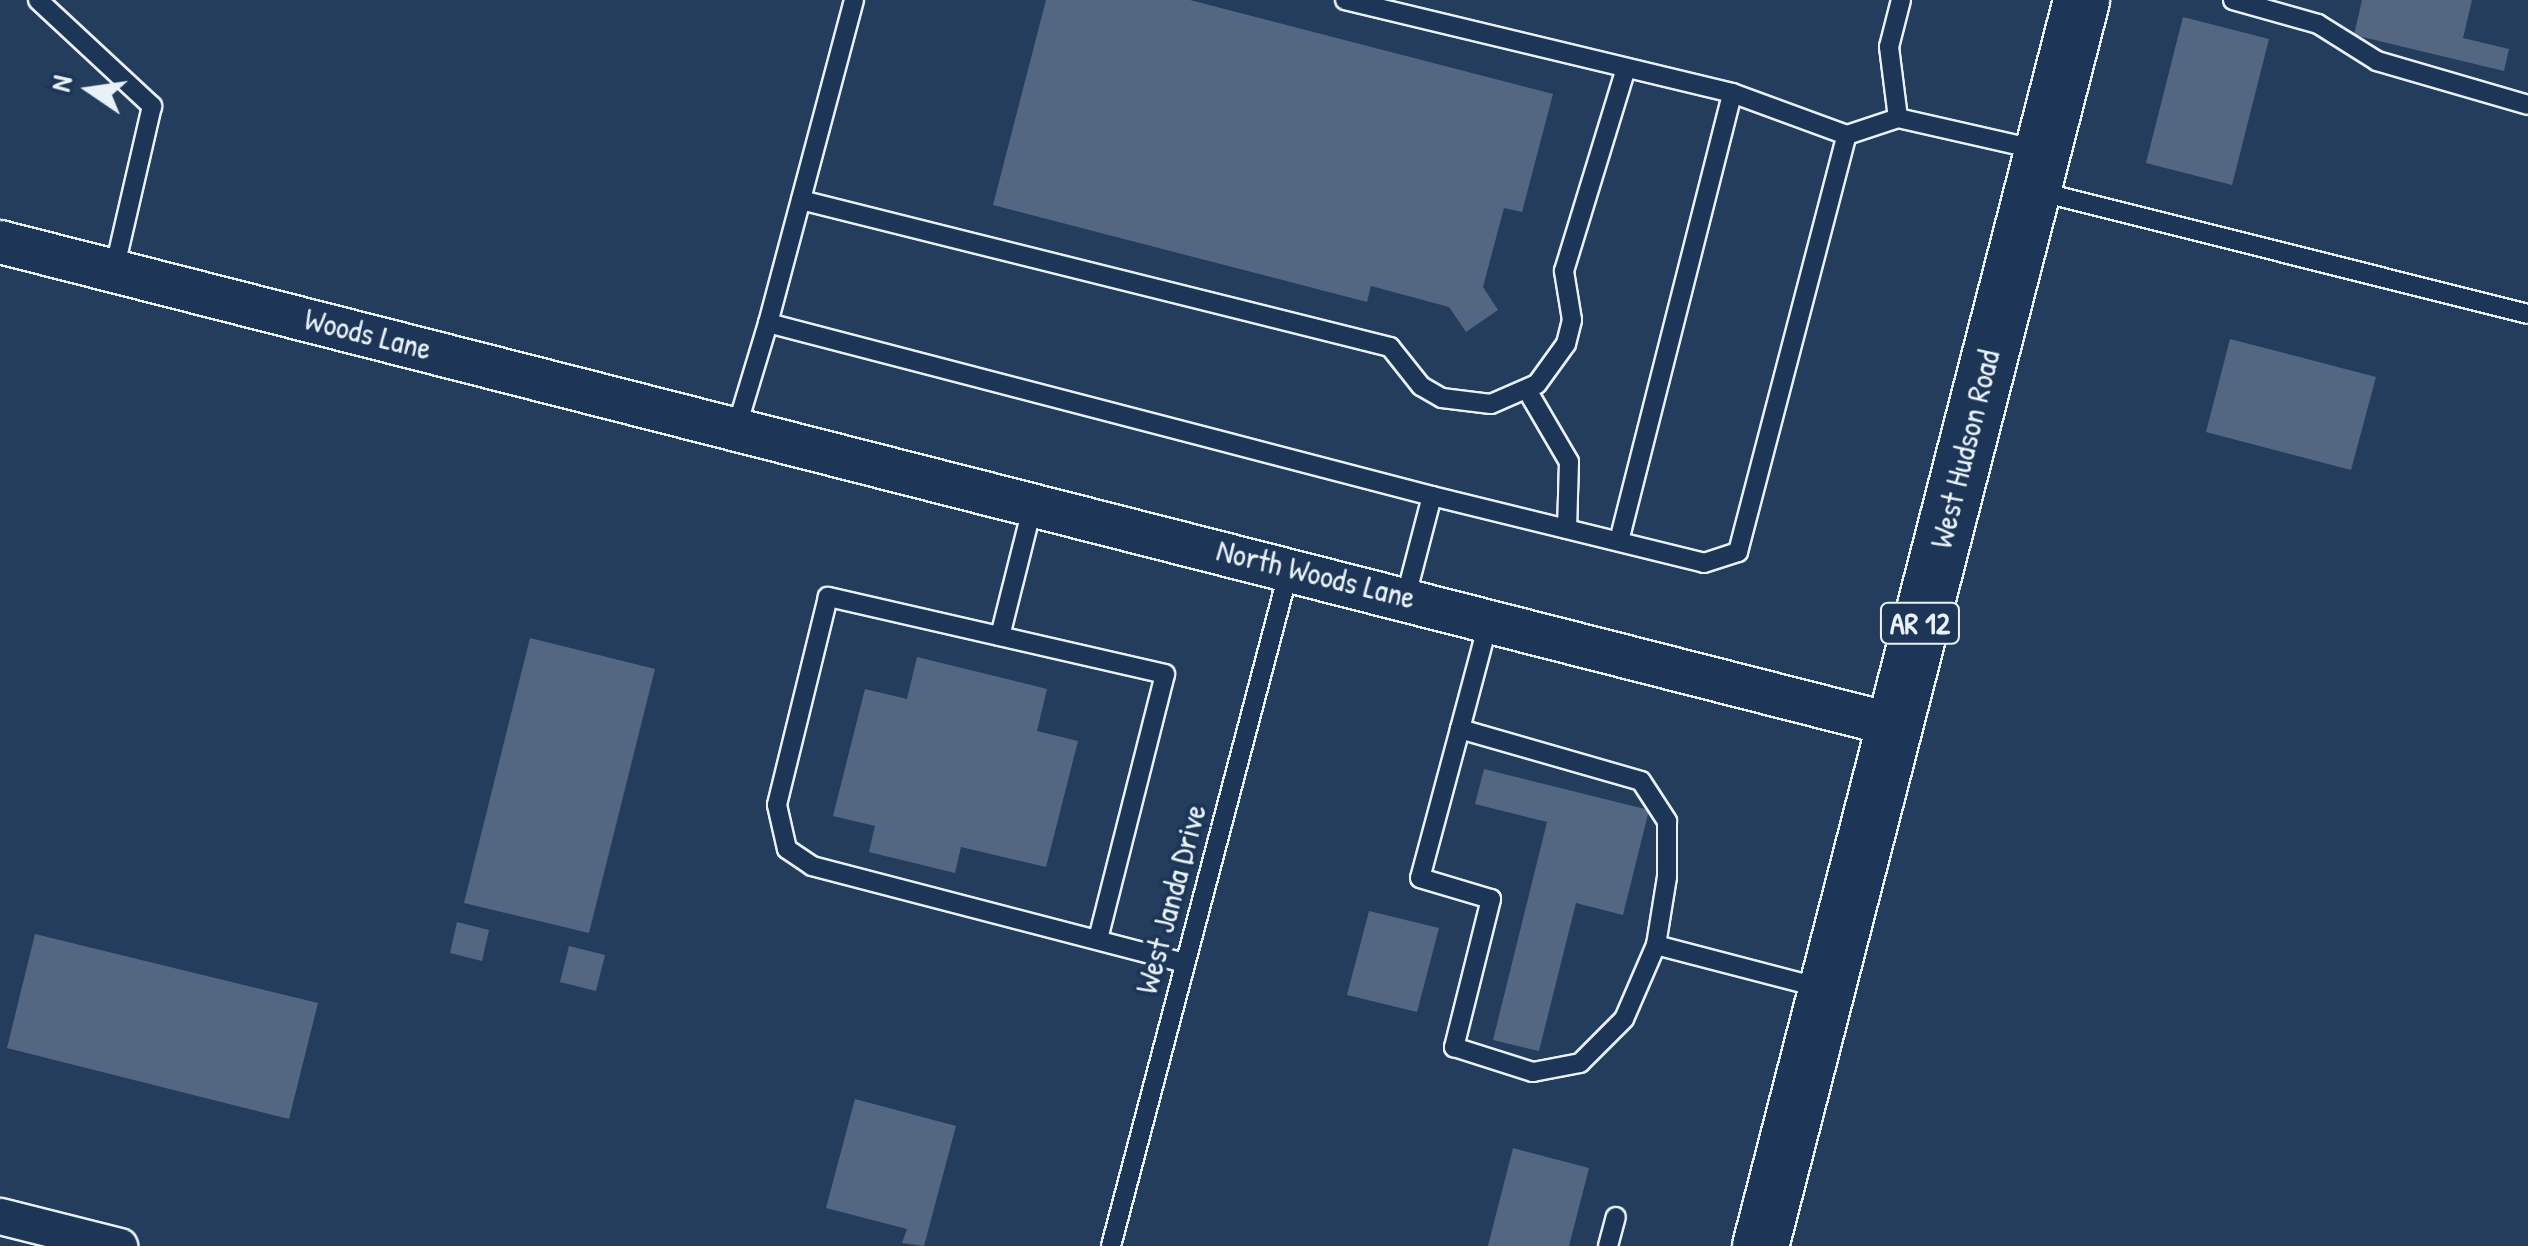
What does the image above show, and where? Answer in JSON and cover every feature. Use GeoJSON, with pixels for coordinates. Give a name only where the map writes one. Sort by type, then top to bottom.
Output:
{"type":"FeatureCollection","features":[{"type":"Feature","properties":{"kind":"highway","name":"West Hudson Road"},"geometry":{"type":"LineString","coordinates":[[1760,1246],[2081,0]]}},
{"type":"Feature","properties":{"kind":"street","name":"Woods Lane"},"geometry":{"type":"LineString","coordinates":[[0,242],[737,426]]}},
{"type":"Feature","properties":{"kind":"street","name":"North Woods Lane"},"geometry":{"type":"LineString","coordinates":[[737,426],[1894,724]]}},
{"type":"Feature","properties":{"kind":"street"},"geometry":{"type":"LineString","coordinates":[[0,1216],[114,1245]]}},
{"type":"Feature","properties":{"kind":"lane"},"geometry":{"type":"LineString","coordinates":[[38,0],[152,106],[114,270]]}},
{"type":"Feature","properties":{"kind":"lane"},"geometry":{"type":"LineString","coordinates":[[737,426],[854,0]]}},
{"type":"Feature","properties":{"kind":"lane"},"geometry":{"type":"LineString","coordinates":[[1345,0],[1732,93],[1848,135],[1898,118],[2037,171],[2528,314]]}},
{"type":"Feature","properties":{"kind":"lane"},"geometry":{"type":"LineString","coordinates":[[1898,118],[1889,46],[1901,0]]}},
{"type":"Feature","properties":{"kind":"lane"},"geometry":{"type":"LineString","coordinates":[[2232,0],[2318,24],[2377,61],[2528,105]]}},
{"type":"Feature","properties":{"kind":"lane"},"geometry":{"type":"LineString","coordinates":[[801,200],[1390,347],[1420,386],[1454,401],[1491,404],[1527,390],[1566,344],[1572,320],[1564,270],[1626,68]]}},
{"type":"Feature","properties":{"kind":"lane"},"geometry":{"type":"LineString","coordinates":[[1618,541],[1732,93]]}},
{"type":"Feature","properties":{"kind":"lane"},"geometry":{"type":"LineString","coordinates":[[768,323],[1704,563],[1738,552],[1848,135]]}},
{"type":"Feature","properties":{"kind":"lane"},"geometry":{"type":"LineString","coordinates":[[1527,390],[1569,462],[1567,528]]}},
{"type":"Feature","properties":{"kind":"lane"},"geometry":{"type":"LineString","coordinates":[[1406,596],[1432,496]]}},
{"type":"Feature","properties":{"kind":"lane"},"geometry":{"type":"LineString","coordinates":[[1000,636],[1033,505]]}},
{"type":"Feature","properties":{"kind":"lane","name":"West Janda Drive"},"geometry":{"type":"LineString","coordinates":[[1111,1246],[1290,567]]}},
{"type":"Feature","properties":{"kind":"lane"},"geometry":{"type":"LineString","coordinates":[[1098,939],[1165,674],[828,596],[777,805],[787,849],[812,866],[1185,963]]}},
{"type":"Feature","properties":{"kind":"lane"},"geometry":{"type":"LineString","coordinates":[[1460,729],[1641,781],[1667,821],[1668,877],[1656,946],[1624,1019],[1580,1063],[1534,1072],[1454,1047],[1491,899],[1420,878],[1460,729],[1490,618]]}},
{"type":"Feature","properties":{"kind":"lane"},"geometry":{"type":"LineString","coordinates":[[1656,946],[1826,990]]}},
{"type":"Feature","properties":{"kind":"lane"},"geometry":{"type":"LineString","coordinates":[[1608,1246],[1616,1217]]}},
{"type":"Feature","properties":{"kind":"building"},"geometry":{"type":"Polygon","coordinates":[[[1046,0],[1190,0],[1553,94],[1522,212],[1504,208],[1483,287],[1498,310],[1466,332],[1449,307],[1371,286],[1367,302],[993,205],[1046,0]]]}},
{"type":"Feature","properties":{"kind":"building"},"geometry":{"type":"Polygon","coordinates":[[[2362,0],[2472,0],[2463,38],[2509,49],[2504,71],[2354,35],[2362,0]]]}},
{"type":"Feature","properties":{"kind":"building"},"geometry":{"type":"Polygon","coordinates":[[[2183,17],[2269,39],[2232,185],[2146,163],[2183,17]]]}},
{"type":"Feature","properties":{"kind":"building"},"geometry":{"type":"Polygon","coordinates":[[[2230,339],[2376,377],[2351,470],[2206,432],[2230,339]]]}},
{"type":"Feature","properties":{"kind":"building"},"geometry":{"type":"Polygon","coordinates":[[[530,638],[655,669],[589,933],[464,903],[530,638]]]}},
{"type":"Feature","properties":{"kind":"building"},"geometry":{"type":"Polygon","coordinates":[[[917,657],[1047,689],[1037,731],[1078,741],[1046,867],[961,847],[955,873],[869,852],[875,826],[833,816],[865,689],[907,699],[917,657]]]}},
{"type":"Feature","properties":{"kind":"building"},"geometry":{"type":"Polygon","coordinates":[[[1484,769],[1649,810],[1623,915],[1576,903],[1539,1051],[1493,1040],[1547,822],[1475,804],[1484,769]]]}},
{"type":"Feature","properties":{"kind":"building"},"geometry":{"type":"Polygon","coordinates":[[[1369,911],[1439,928],[1417,1012],[1347,995],[1369,911]]]}},
{"type":"Feature","properties":{"kind":"building"},"geometry":{"type":"Polygon","coordinates":[[[457,922],[489,930],[482,961],[450,953],[457,922]]]}},
{"type":"Feature","properties":{"kind":"building"},"geometry":{"type":"Polygon","coordinates":[[[35,934],[318,1003],[289,1119],[7,1048],[35,934]]]}},
{"type":"Feature","properties":{"kind":"building"},"geometry":{"type":"Polygon","coordinates":[[[569,946],[605,955],[596,991],[560,982],[569,946]]]}},
{"type":"Feature","properties":{"kind":"building"},"geometry":{"type":"Polygon","coordinates":[[[855,1099],[956,1126],[924,1246],[902,1243],[907,1229],[826,1208],[855,1099]]]}},
{"type":"Feature","properties":{"kind":"building"},"geometry":{"type":"Polygon","coordinates":[[[1513,1148],[1589,1168],[1569,1246],[1488,1246],[1513,1148]]]}}]}
